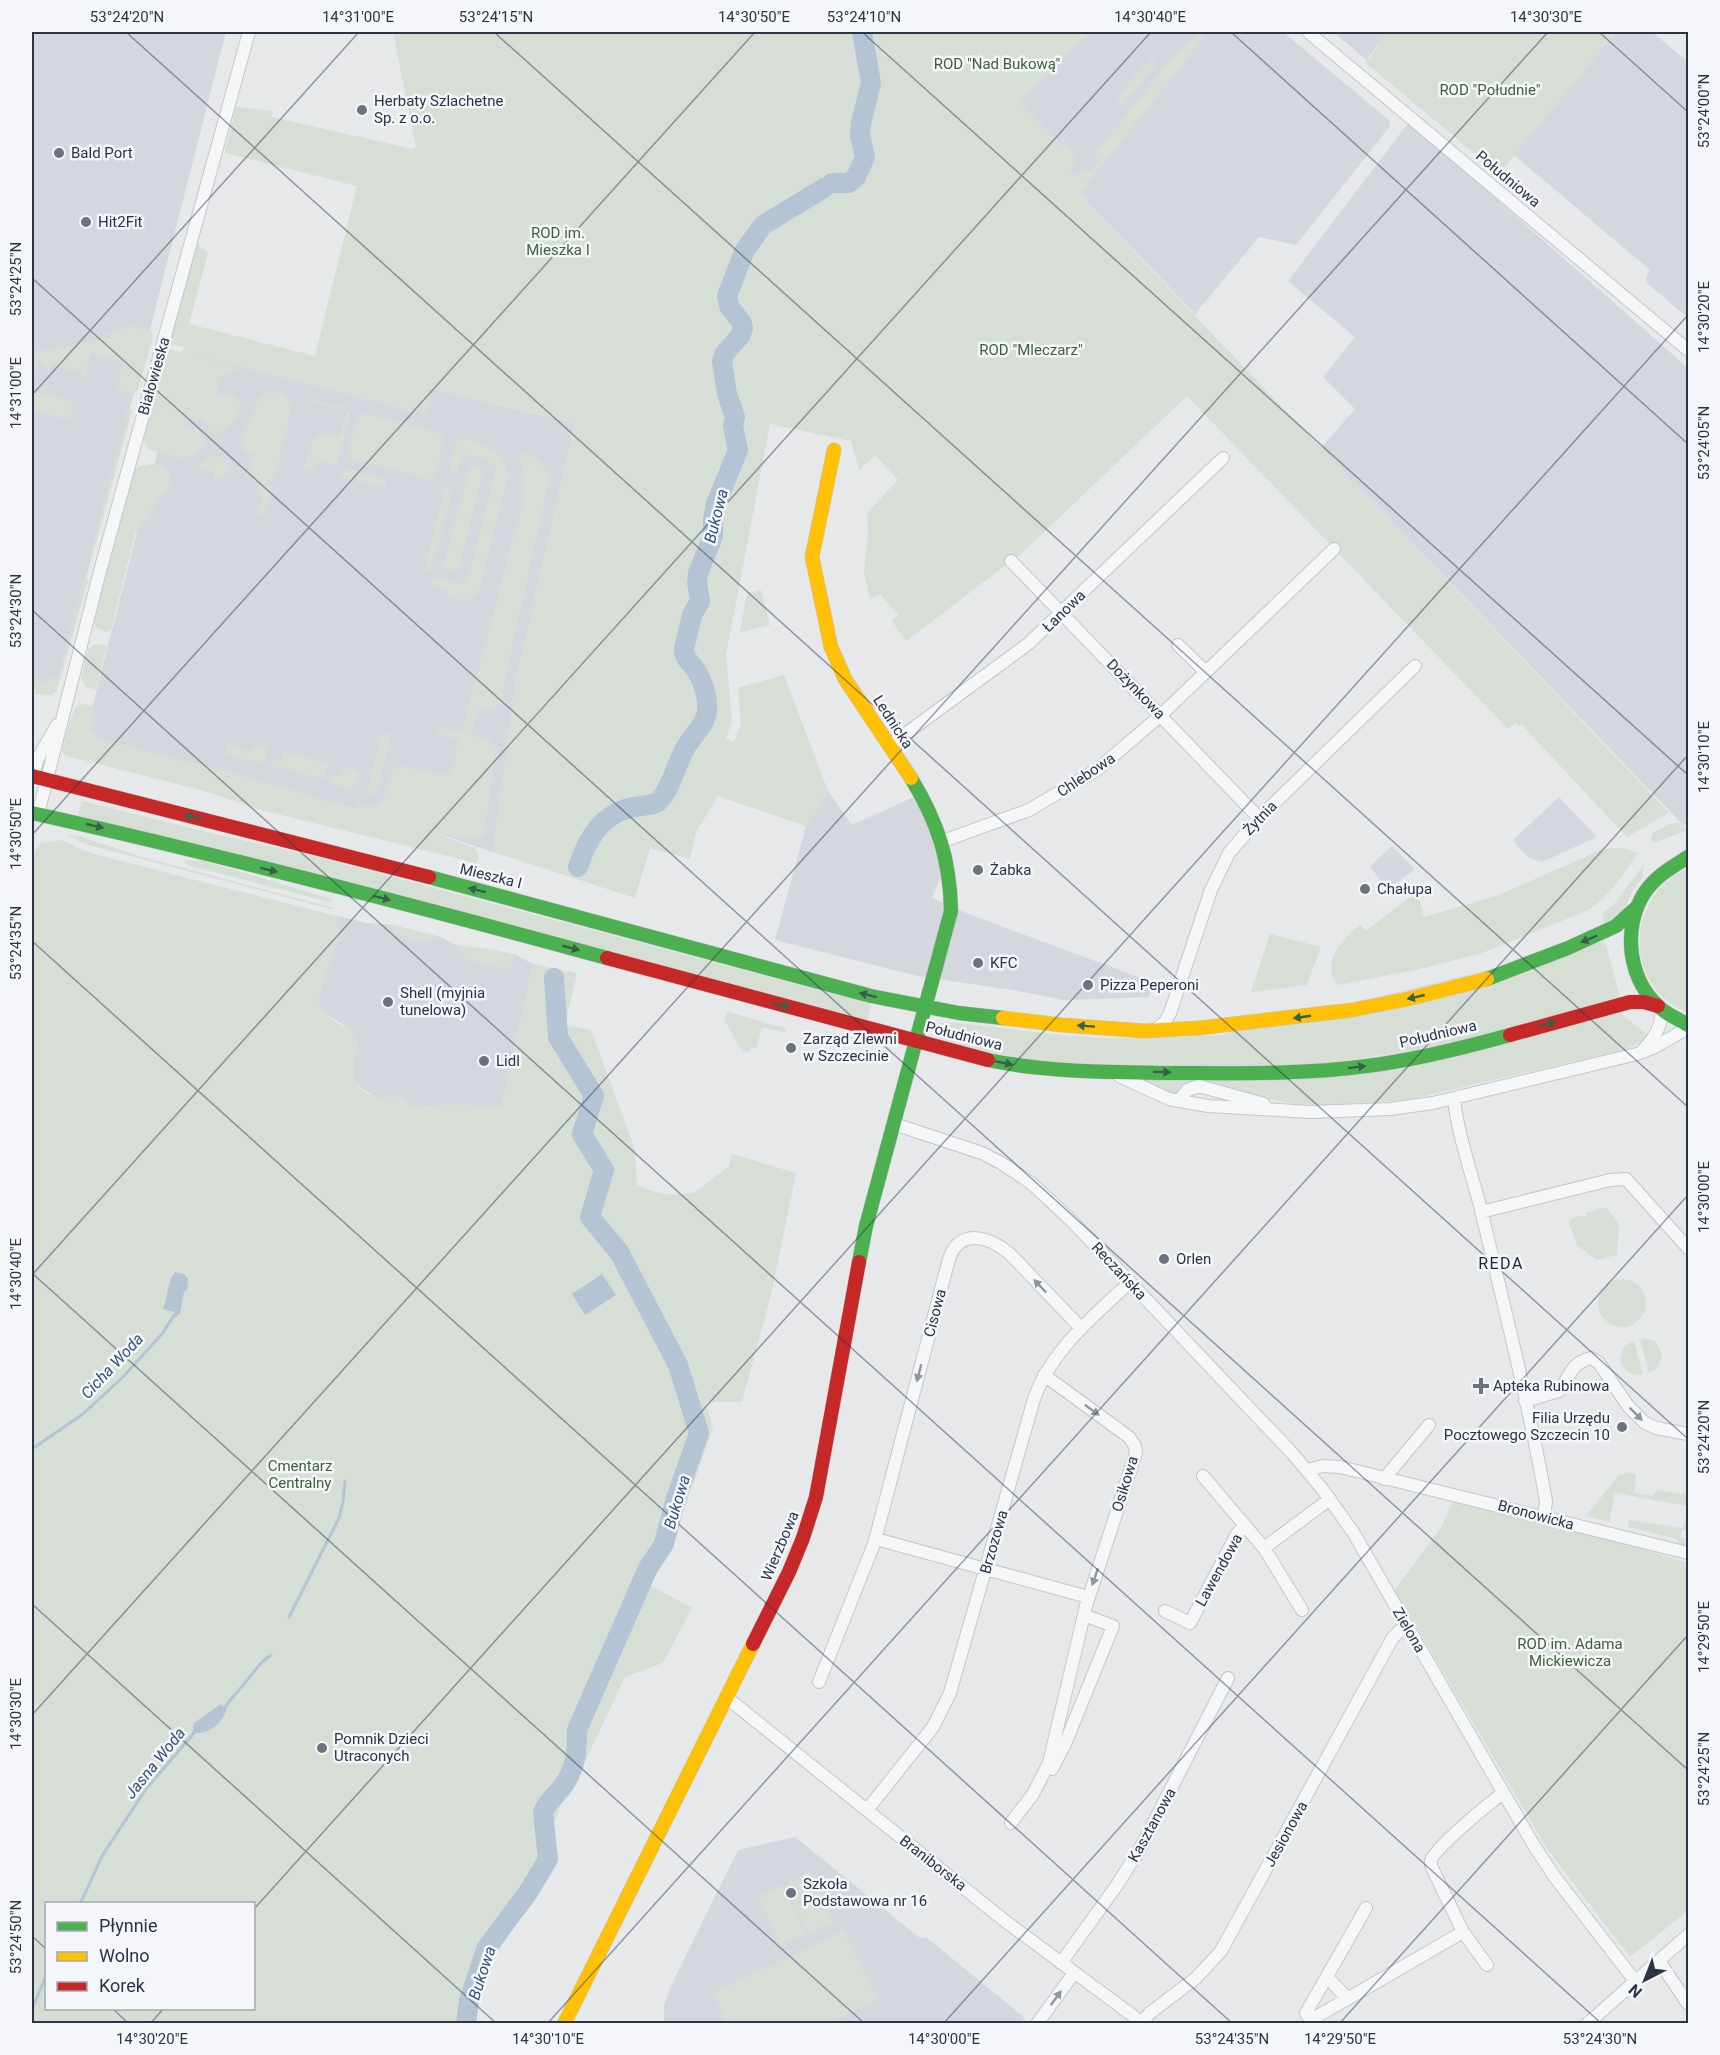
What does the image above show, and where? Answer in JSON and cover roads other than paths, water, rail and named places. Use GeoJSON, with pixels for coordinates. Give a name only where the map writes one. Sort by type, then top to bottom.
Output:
{"type":"FeatureCollection","features":[{"type":"Feature","properties":{"kind":"main road","name":"Lednicka"},"geometry":{"type":"LineString","coordinates":[[834,450],[813,549],[813,566],[834,657],[844,677],[928,808],[942,842],[949,869],[951,911],[925,1008]]}},
{"type":"Feature","properties":{"kind":"main road","name":"Mieszka I"},"geometry":{"type":"LineString","coordinates":[[32,777],[502,896],[872,996],[925,1008]]}},
{"type":"Feature","properties":{"kind":"main road"},"geometry":{"type":"LineString","coordinates":[[35,813],[138,836],[478,923],[915,1042]]}},
{"type":"Feature","properties":{"kind":"main road"},"geometry":{"type":"LineString","coordinates":[[1689,857],[1670,867],[1648,887],[1637,907],[1631,928],[1631,958],[1642,986],[1659,1007],[1689,1027]]}},
{"type":"Feature","properties":{"kind":"main road","name":"Południowa"},"geometry":{"type":"LineString","coordinates":[[1637,907],[1605,933],[1481,981],[1352,1010],[1257,1023],[1144,1031],[1041,1023],[925,1008],[915,1042],[1010,1064],[1082,1070],[1278,1073],[1350,1068],[1390,1062],[1448,1050],[1630,1002],[1644,1002],[1659,1007]]}},
{"type":"Feature","properties":{"kind":"main road","name":"Wierzbowa"},"geometry":{"type":"LineString","coordinates":[[564,2024],[795,1558],[814,1506],[866,1226],[915,1042]]}},
{"type":"Feature","properties":{"kind":"street","name":"Białowieska"},"geometry":{"type":"LineString","coordinates":[[47,780],[60,722],[249,32]]}},
{"type":"Feature","properties":{"kind":"street","name":"Południowa"},"geometry":{"type":"LineString","coordinates":[[1308,32],[1689,350]]}},
{"type":"Feature","properties":{"kind":"street","name":"Łanowa"},"geometry":{"type":"LineString","coordinates":[[889,746],[1018,653],[1062,614],[1223,458]]}},
{"type":"Feature","properties":{"kind":"street","name":"Chlebowa"},"geometry":{"type":"LineString","coordinates":[[942,842],[1012,817],[1059,793],[1098,769],[1161,716],[1334,549]]}},
{"type":"Feature","properties":{"kind":"street","name":"Dożynkowa"},"geometry":{"type":"LineString","coordinates":[[1011,561],[1259,818]]}},
{"type":"Feature","properties":{"kind":"street"},"geometry":{"type":"LineString","coordinates":[[1179,645],[1206,672]]}},
{"type":"Feature","properties":{"kind":"street","name":"Żytnia"},"geometry":{"type":"LineString","coordinates":[[1155,1030],[1165,1022],[1170,1013],[1219,871],[1236,844],[1259,818],[1415,666]]}},
{"type":"Feature","properties":{"kind":"street","name":"Białowieska"},"geometry":{"type":"LineString","coordinates":[[32,777],[40,752],[60,722]]}},
{"type":"Feature","properties":{"kind":"street"},"geometry":{"type":"LineString","coordinates":[[35,813],[47,780]]}},
{"type":"Feature","properties":{"kind":"street"},"geometry":{"type":"LineString","coordinates":[[1637,1054],[1657,1032],[1661,1021],[1659,1007]]}},
{"type":"Feature","properties":{"kind":"street"},"geometry":{"type":"LineString","coordinates":[[1170,1013],[1176,1024],[1187,1029]]}},
{"type":"Feature","properties":{"kind":"street"},"geometry":{"type":"LineString","coordinates":[[1082,1070],[1117,1075],[1161,1096],[1179,1101],[1232,1108],[1311,1112],[1390,1109],[1454,1098],[1637,1054],[1653,1048],[1689,1027]]}},
{"type":"Feature","properties":{"kind":"street"},"geometry":{"type":"LineString","coordinates":[[1179,1101],[1187,1090],[1199,1086],[1292,1110]]}},
{"type":"Feature","properties":{"kind":"street"},"geometry":{"type":"LineString","coordinates":[[1454,1098],[1457,1121],[1481,1212],[1525,1401],[1546,1502],[1544,1517]]}},
{"type":"Feature","properties":{"kind":"street","name":"Reczańska"},"geometry":{"type":"LineString","coordinates":[[894,1124],[982,1153],[1021,1175],[1051,1200],[1307,1470]]}},
{"type":"Feature","properties":{"kind":"street"},"geometry":{"type":"LineString","coordinates":[[1481,1212],[1610,1180],[1626,1179],[1689,1248]]}},
{"type":"Feature","properties":{"kind":"street","name":"Cisowa"},"geometry":{"type":"LineString","coordinates":[[819,1682],[876,1539],[949,1259],[959,1242],[972,1238],[999,1246],[1010,1254],[1081,1328]]}},
{"type":"Feature","properties":{"kind":"street","name":"Brzozowa"},"geometry":{"type":"LineString","coordinates":[[867,1810],[922,1742],[940,1715],[954,1681],[1034,1399],[1044,1375],[1081,1328],[1130,1282]]}},
{"type":"Feature","properties":{"kind":"street"},"geometry":{"type":"LineString","coordinates":[[1525,1401],[1559,1391],[1575,1366],[1591,1358],[1599,1363],[1628,1406],[1645,1423],[1656,1428],[1689,1434]]}},
{"type":"Feature","properties":{"kind":"street","name":"Osikowa"},"geometry":{"type":"LineString","coordinates":[[1034,1794],[1049,1763],[1088,1597],[1135,1458],[1135,1446],[1129,1437],[1044,1375]]}},
{"type":"Feature","properties":{"kind":"street"},"geometry":{"type":"LineString","coordinates":[[1384,1479],[1429,1425]]}},
{"type":"Feature","properties":{"kind":"street","name":"Bronowicka"},"geometry":{"type":"LineString","coordinates":[[1307,1470],[1323,1466],[1340,1467],[1689,1553]]}},
{"type":"Feature","properties":{"kind":"street","name":"Zielona"},"geometry":{"type":"LineString","coordinates":[[1307,1470],[1353,1532],[1503,1793],[1554,1876],[1635,1981]]}},
{"type":"Feature","properties":{"kind":"street","name":"Lawendowa"},"geometry":{"type":"LineString","coordinates":[[1203,1476],[1264,1548],[1302,1610]]}},
{"type":"Feature","properties":{"kind":"street","name":"Lawendowa"},"geometry":{"type":"LineString","coordinates":[[1264,1548],[1330,1498]]}},
{"type":"Feature","properties":{"kind":"street","name":"Lawendowa"},"geometry":{"type":"LineString","coordinates":[[1165,1611],[1190,1623],[1237,1534],[1245,1525]]}},
{"type":"Feature","properties":{"kind":"street"},"geometry":{"type":"LineString","coordinates":[[876,1539],[1088,1597]]}},
{"type":"Feature","properties":{"kind":"street","name":"Osikowa"},"geometry":{"type":"LineString","coordinates":[[1011,1823],[1057,1761],[1113,1626],[1084,1615]]}},
{"type":"Feature","properties":{"kind":"street","name":"Jesionowa"},"geometry":{"type":"LineString","coordinates":[[1143,2023],[1150,2013],[1196,1978],[1221,1951],[1392,1640],[1407,1626]]}},
{"type":"Feature","properties":{"kind":"street","name":"Kasztanowa"},"geometry":{"type":"LineString","coordinates":[[1061,1963],[1117,1885],[1142,1845],[1228,1678]]}},
{"type":"Feature","properties":{"kind":"street","name":"Braniborska"},"geometry":{"type":"LineString","coordinates":[[726,1697],[1061,1963],[1143,2023]]}},
{"type":"Feature","properties":{"kind":"street"},"geometry":{"type":"LineString","coordinates":[[1060,1715],[1075,1720]]}},
{"type":"Feature","properties":{"kind":"street"},"geometry":{"type":"LineString","coordinates":[[1487,1965],[1463,1932],[1431,1860],[1436,1851],[1503,1793]]}},
{"type":"Feature","properties":{"kind":"street"},"geometry":{"type":"LineString","coordinates":[[1366,1908],[1306,2013],[1307,2017],[1316,2017],[1463,1932]]}},
{"type":"Feature","properties":{"kind":"street"},"geometry":{"type":"LineString","coordinates":[[1587,2024],[1689,1935]]}},
{"type":"Feature","properties":{"kind":"street"},"geometry":{"type":"LineString","coordinates":[[1659,1961],[1689,2004]]}},
{"type":"Feature","properties":{"kind":"street"},"geometry":{"type":"LineString","coordinates":[[1037,2024],[1074,1973]]}},
{"type":"Feature","properties":{"kind":"street"},"geometry":{"type":"LineString","coordinates":[[1327,1977],[1348,1999]]}},
{"type":"Feature","properties":{"kind":"water"},"geometry":{"type":"Polygon","coordinates":[[[175,1272],[184,1274],[188,1279],[180,1313],[176,1317],[174,1312],[163,1309],[170,1280],[175,1272]]]}},
{"type":"Feature","properties":{"kind":"water"},"geometry":{"type":"Polygon","coordinates":[[[602,1274],[616,1295],[585,1315],[572,1294],[602,1274]]]}},
{"type":"Feature","properties":{"kind":"water"},"geometry":{"type":"Polygon","coordinates":[[[221,1704],[227,1708],[218,1724],[205,1732],[192,1734],[194,1723],[221,1704]]]}},
{"type":"Feature","properties":{"kind":"waterway","name":"Bukowa"},"geometry":{"type":"LineString","coordinates":[[832,183],[849,183],[856,177],[865,157],[860,136],[861,123],[871,83],[862,32]]}},
{"type":"Feature","properties":{"kind":"waterway","name":"Bukowa"},"geometry":{"type":"LineString","coordinates":[[578,867],[590,839],[602,823],[619,812],[653,804],[661,799],[686,747],[706,716],[707,702],[704,687],[697,672],[685,656],[684,649],[692,615],[700,601],[698,573],[713,536],[716,504],[738,450],[733,426],[735,417],[727,394],[722,361],[743,328],[742,323],[729,306],[727,296],[745,250],[763,225],[824,188]]}},
{"type":"Feature","properties":{"kind":"waterway","name":"Bukowa"},"geometry":{"type":"LineString","coordinates":[[466,2024],[469,2001],[486,1949],[529,1891],[548,1859],[543,1813],[571,1773],[576,1753],[577,1730],[648,1568],[664,1544],[676,1498],[699,1433],[678,1365],[619,1252],[590,1217],[604,1170],[582,1134],[594,1096],[558,1037],[554,978]]}},
{"type":"Feature","properties":{"kind":"waterway","name":"Cicha Woda"},"geometry":{"type":"LineString","coordinates":[[32,1449],[83,1414],[123,1377],[162,1334],[175,1314]]}},
{"type":"Feature","properties":{"kind":"waterway","name":"Jasna Woda"},"geometry":{"type":"LineString","coordinates":[[289,1617],[339,1518],[345,1481]]}},
{"type":"Feature","properties":{"kind":"waterway","name":"Jasna Woda"},"geometry":{"type":"LineString","coordinates":[[224,1708],[262,1662],[271,1655]]}},
{"type":"Feature","properties":{"kind":"waterway","name":"Jasna Woda"},"geometry":{"type":"LineString","coordinates":[[81,1902],[102,1856],[146,1789],[195,1732]]}},
{"type":"Feature","properties":{"kind":"waterway","name":"Jasna Woda"},"geometry":{"type":"LineString","coordinates":[[32,2009],[45,1978]]}},
{"type":"Feature","properties":{"kind":"place","name":"Herbaty Szlachetne Sp. z o.o."},"geometry":{"type":"Point","coordinates":[362,110]}},
{"type":"Feature","properties":{"kind":"place","name":"Bald Port"},"geometry":{"type":"Point","coordinates":[59,153]}},
{"type":"Feature","properties":{"kind":"place","name":"Hit2Fit"},"geometry":{"type":"Point","coordinates":[86,222]}},
{"type":"Feature","properties":{"kind":"place","name":"Żabka"},"geometry":{"type":"Point","coordinates":[978,870]}},
{"type":"Feature","properties":{"kind":"place","name":"Chałupa"},"geometry":{"type":"Point","coordinates":[1365,889]}},
{"type":"Feature","properties":{"kind":"place","name":"KFC"},"geometry":{"type":"Point","coordinates":[978,963]}},
{"type":"Feature","properties":{"kind":"place","name":"Pizza Peperoni"},"geometry":{"type":"Point","coordinates":[1088,985]}},
{"type":"Feature","properties":{"kind":"place","name":"Shell (myjnia tunelowa)"},"geometry":{"type":"Point","coordinates":[388,1002]}},
{"type":"Feature","properties":{"kind":"place","name":"Zarząd Zlewni w Szczecinie"},"geometry":{"type":"Point","coordinates":[791,1048]}},
{"type":"Feature","properties":{"kind":"place","name":"Lidl"},"geometry":{"type":"Point","coordinates":[484,1061]}},
{"type":"Feature","properties":{"kind":"place","name":"Orlen"},"geometry":{"type":"Point","coordinates":[1164,1259]}},
{"type":"Feature","properties":{"kind":"place","name":"Apteka Rubinowa"},"geometry":{"type":"Point","coordinates":[1481,1386]}},
{"type":"Feature","properties":{"kind":"place","name":"Filia Urzędu Pocztowego Szczecin 10"},"geometry":{"type":"Point","coordinates":[1622,1427]}},
{"type":"Feature","properties":{"kind":"place","name":"Pomnik Dzieci Utraconych"},"geometry":{"type":"Point","coordinates":[322,1748]}},
{"type":"Feature","properties":{"kind":"place","name":"Szkoła Podstawowa nr 16"},"geometry":{"type":"Point","coordinates":[791,1893]}},
{"type":"Feature","properties":{"kind":"district","name":"REDA"},"geometry":{"type":"Point","coordinates":[1501,1263]}},
{"type":"Feature","properties":{"kind":"park label","name":"ROD \"Nad Bukową\""},"geometry":{"type":"Point","coordinates":[997,64]}},
{"type":"Feature","properties":{"kind":"park label","name":"ROD \"Południe\""},"geometry":{"type":"Point","coordinates":[1490,90]}},
{"type":"Feature","properties":{"kind":"park label","name":"ROD im. Mieszka I"},"geometry":{"type":"Point","coordinates":[558,242]}},
{"type":"Feature","properties":{"kind":"park label","name":"ROD \"Mleczarz\""},"geometry":{"type":"Point","coordinates":[1031,350]}},
{"type":"Feature","properties":{"kind":"park label","name":"Cmentarz Centralny"},"geometry":{"type":"Point","coordinates":[300,1474]}},
{"type":"Feature","properties":{"kind":"park label","name":"ROD im. Adama Mickiewicza"},"geometry":{"type":"Point","coordinates":[1570,1652]}}]}
